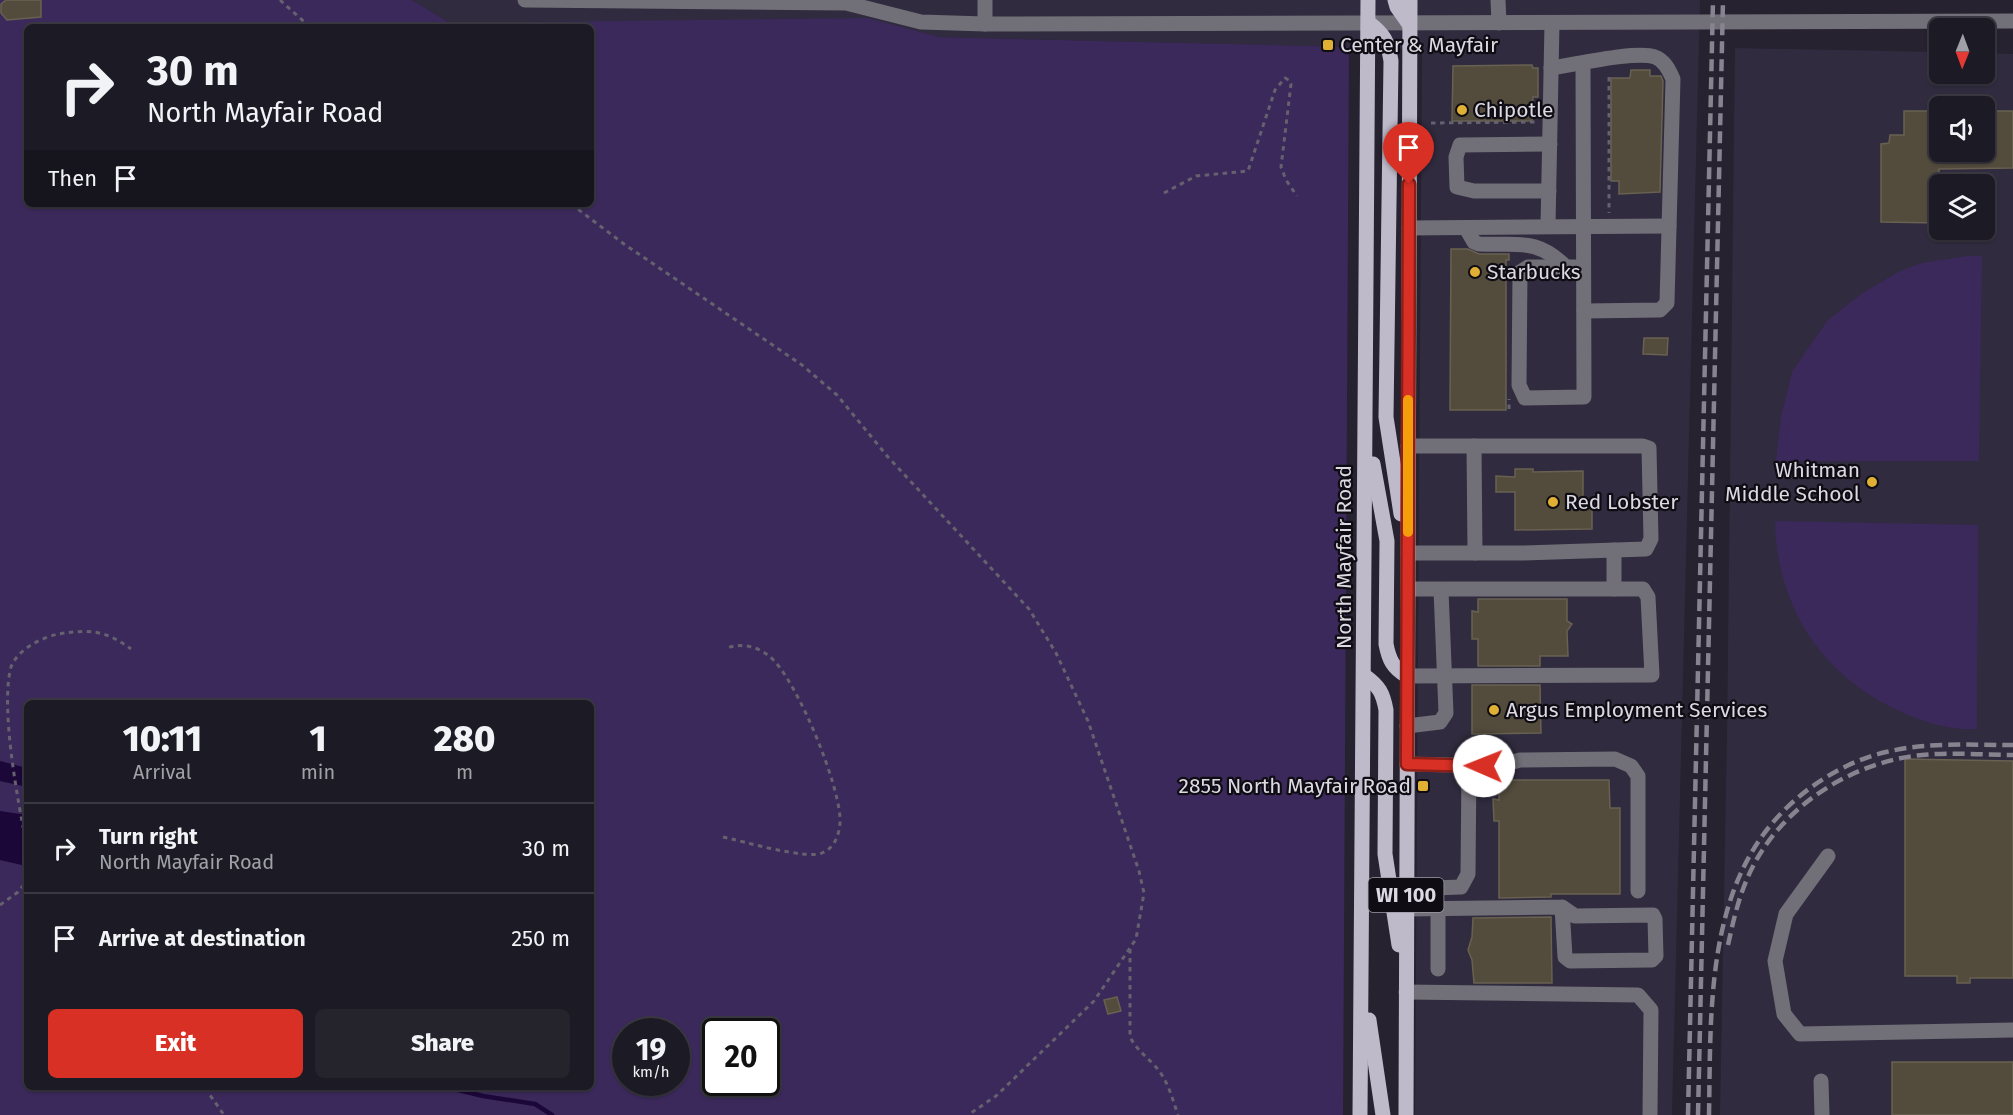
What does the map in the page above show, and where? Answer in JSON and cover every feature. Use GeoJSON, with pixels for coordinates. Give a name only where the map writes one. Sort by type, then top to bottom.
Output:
{"type":"FeatureCollection","features":[{"type":"Feature","properties":{"kind":"main road","name":"North Mayfair Road"},"geometry":{"type":"LineString","coordinates":[[1360,1115],[1365,676],[1368,0]]}},
{"type":"Feature","properties":{"kind":"main road"},"geometry":{"type":"LineString","coordinates":[[1395,0],[1397,8],[1409,24]]}},
{"type":"Feature","properties":{"kind":"main road","name":"WI 100"},"geometry":{"type":"LineString","coordinates":[[1406,1115],[1410,0]]}},
{"type":"Feature","properties":{"kind":"main road"},"geometry":{"type":"LineString","coordinates":[[1368,23],[1382,33],[1388,42],[1391,61],[1386,417],[1408,553]]}},
{"type":"Feature","properties":{"kind":"main road"},"geometry":{"type":"LineString","coordinates":[[1366,426],[1387,541],[1386,644],[1388,657],[1395,669],[1407,676]]}},
{"type":"Feature","properties":{"kind":"main road"},"geometry":{"type":"LineString","coordinates":[[1365,676],[1378,685],[1384,697],[1386,710],[1385,854],[1406,992]]}},
{"type":"Feature","properties":{"kind":"main road"},"geometry":{"type":"LineString","coordinates":[[1362,979],[1383,1115]]}},
{"type":"Feature","properties":{"kind":"street"},"geometry":{"type":"LineString","coordinates":[[525,0],[846,3],[921,22],[985,24],[2013,21]]}},
{"type":"Feature","properties":{"kind":"street"},"geometry":{"type":"LineString","coordinates":[[985,0],[985,24]]}},
{"type":"Feature","properties":{"kind":"street"},"geometry":{"type":"LineString","coordinates":[[1498,0],[1499,23]]}},
{"type":"Feature","properties":{"kind":"street"},"geometry":{"type":"LineString","coordinates":[[1548,226],[1552,23]]}},
{"type":"Feature","properties":{"kind":"street"},"geometry":{"type":"LineString","coordinates":[[1551,68],[1640,55],[1657,57],[1667,66],[1673,79],[1667,303],[1660,310],[1584,310]]}},
{"type":"Feature","properties":{"kind":"street"},"geometry":{"type":"LineString","coordinates":[[1583,64],[1584,397],[1525,398],[1519,384],[1520,272],[1528,267],[1583,267]]}},
{"type":"Feature","properties":{"kind":"street"},"geometry":{"type":"LineString","coordinates":[[1549,191],[1474,191],[1457,187],[1456,158],[1460,145],[1550,144]]}},
{"type":"Feature","properties":{"kind":"street"},"geometry":{"type":"LineString","coordinates":[[1409,228],[1669,226]]}},
{"type":"Feature","properties":{"kind":"street"},"geometry":{"type":"LineString","coordinates":[[1466,228],[1474,242],[1479,244],[1533,246],[1545,249],[1566,267]]}},
{"type":"Feature","properties":{"kind":"street"},"geometry":{"type":"LineString","coordinates":[[1408,446],[1643,446],[1649,448],[1651,544],[1646,549],[1408,553]]}},
{"type":"Feature","properties":{"kind":"street"},"geometry":{"type":"LineString","coordinates":[[1474,446],[1475,553]]}},
{"type":"Feature","properties":{"kind":"street"},"geometry":{"type":"LineString","coordinates":[[1614,550],[1614,589]]}},
{"type":"Feature","properties":{"kind":"street"},"geometry":{"type":"LineString","coordinates":[[1407,676],[1445,674],[1652,675],[1646,592],[1643,589],[1408,589]]}},
{"type":"Feature","properties":{"kind":"street"},"geometry":{"type":"LineString","coordinates":[[1407,726],[1440,722],[1444,718],[1442,590]]}},
{"type":"Feature","properties":{"kind":"street"},"geometry":{"type":"LineString","coordinates":[[1407,764],[1499,766],[1520,760],[1615,759],[1631,766],[1638,776],[1638,891]]}},
{"type":"Feature","properties":{"kind":"street"},"geometry":{"type":"LineString","coordinates":[[1406,889],[1461,887],[1468,874],[1469,765]]}},
{"type":"Feature","properties":{"kind":"street"},"geometry":{"type":"LineString","coordinates":[[1828,856],[1786,914],[1775,961],[1784,1014],[1800,1034],[2013,1030]]}},
{"type":"Feature","properties":{"kind":"street"},"geometry":{"type":"LineString","coordinates":[[1406,909],[1562,907],[1575,916],[1653,915],[1656,919],[1656,956],[1653,960],[1570,961],[1565,957],[1562,907]]}},
{"type":"Feature","properties":{"kind":"street"},"geometry":{"type":"LineString","coordinates":[[1438,908],[1438,969]]}},
{"type":"Feature","properties":{"kind":"street"},"geometry":{"type":"LineString","coordinates":[[1406,992],[1638,995],[1651,1010],[1650,1115]]}},
{"type":"Feature","properties":{"kind":"street"},"geometry":{"type":"LineString","coordinates":[[1821,1081],[1822,1115]]}},
{"type":"Feature","properties":{"kind":"path"},"geometry":{"type":"LineString","coordinates":[[280,0],[307,24]]}},
{"type":"Feature","properties":{"kind":"path"},"geometry":{"type":"LineString","coordinates":[[1599,215],[1609,215],[1609,77]]}},
{"type":"Feature","properties":{"kind":"path"},"geometry":{"type":"LineString","coordinates":[[1164,193],[1196,176],[1248,171],[1275,90],[1285,78],[1290,80],[1291,84],[1281,167],[1286,180],[1297,196]]}},
{"type":"Feature","properties":{"kind":"path"},"geometry":{"type":"LineString","coordinates":[[1431,123],[1539,122],[1539,113]]}},
{"type":"Feature","properties":{"kind":"path"},"geometry":{"type":"LineString","coordinates":[[1601,125],[1609,125]]}},
{"type":"Feature","properties":{"kind":"path"},"geometry":{"type":"LineString","coordinates":[[575,207],[624,244],[802,365],[837,394],[888,457],[1029,609],[1056,653],[1088,721],[1139,871],[1144,893],[1136,939],[1094,1001],[996,1096],[968,1115]]}},
{"type":"Feature","properties":{"kind":"path"},"geometry":{"type":"LineString","coordinates":[[24,831],[4,715],[7,680],[14,661],[24,650],[52,636],[81,631],[99,631],[131,649]]}},
{"type":"Feature","properties":{"kind":"path"},"geometry":{"type":"LineString","coordinates":[[723,837],[804,854],[820,854],[832,846],[840,822],[824,758],[790,681],[777,663],[756,648],[742,645],[726,648]]}},
{"type":"Feature","properties":{"kind":"path"},"geometry":{"type":"LineString","coordinates":[[0,905],[24,885]]}},
{"type":"Feature","properties":{"kind":"path"},"geometry":{"type":"LineString","coordinates":[[1130,947],[1131,1036],[1137,1048],[1156,1067],[1168,1084],[1178,1115]]}},
{"type":"Feature","properties":{"kind":"path"},"geometry":{"type":"LineString","coordinates":[[205,1090],[224,1115]]}},
{"type":"Feature","properties":{"kind":"shaded area"},"geometry":{"type":"Polygon","coordinates":[[[0,0],[412,0],[450,23],[867,18],[939,37],[1349,47],[1343,1115],[0,1115],[0,0]]]}},
{"type":"Feature","properties":{"kind":"shaded area"},"geometry":{"type":"Polygon","coordinates":[[[412,0],[1700,0],[1672,1115],[1415,1115],[1422,49],[939,37],[870,20],[450,23],[412,0]]]}},
{"type":"Feature","properties":{"kind":"shaded area","name":"Whitman Middle School"},"geometry":{"type":"Polygon","coordinates":[[[1735,48],[1929,52],[1929,84],[1995,84],[1995,53],[2013,54],[2013,1115],[1720,1115],[1735,48]]]}},
{"type":"Feature","properties":{"kind":"shaded area"},"geometry":{"type":"Polygon","coordinates":[[[1982,256],[1979,461],[1776,461],[1781,417],[1792,372],[1827,321],[1861,294],[1900,271],[1922,263],[1982,256]]]}},
{"type":"Feature","properties":{"kind":"shaded area"},"geometry":{"type":"Polygon","coordinates":[[[1775,521],[1978,525],[1977,729],[1941,726],[1906,714],[1851,682],[1829,661],[1811,638],[1796,612],[1785,584],[1778,553],[1775,521]]]}},
{"type":"Feature","properties":{"kind":"shaded area"},"geometry":{"type":"Polygon","coordinates":[[[0,761],[24,767],[24,786],[0,781],[0,761]]]}},
{"type":"Feature","properties":{"kind":"shaded area"},"geometry":{"type":"Polygon","coordinates":[[[0,811],[24,815],[24,866],[0,860],[0,811]]]}},
{"type":"Feature","properties":{"kind":"building"},"geometry":{"type":"Polygon","coordinates":[[[6,0],[41,0],[41,17],[7,20],[1,13],[1,4],[6,0]]]}},
{"type":"Feature","properties":{"kind":"building"},"geometry":{"type":"Polygon","coordinates":[[[1532,65],[1533,68],[1538,68],[1538,97],[1533,97],[1532,121],[1452,121],[1453,66],[1532,65]]]}},
{"type":"Feature","properties":{"kind":"building"},"geometry":{"type":"Polygon","coordinates":[[[1631,70],[1650,70],[1650,76],[1661,76],[1663,81],[1660,192],[1619,194],[1619,181],[1611,181],[1611,78],[1630,78],[1631,70]]]}},
{"type":"Feature","properties":{"kind":"building"},"geometry":{"type":"Polygon","coordinates":[[[1904,111],[1929,111],[1929,162],[1995,162],[1995,111],[2013,111],[2013,168],[1939,169],[1939,174],[1929,174],[1929,223],[1881,222],[1881,144],[1889,143],[1890,135],[1904,135],[1904,111]]]}},
{"type":"Feature","properties":{"kind":"building"},"geometry":{"type":"Polygon","coordinates":[[[1451,249],[1468,249],[1479,254],[1509,254],[1509,260],[1506,260],[1506,410],[1450,410],[1451,249]]]}},
{"type":"Feature","properties":{"kind":"building"},"geometry":{"type":"Polygon","coordinates":[[[1644,338],[1668,338],[1667,355],[1643,354],[1644,338]]]}},
{"type":"Feature","properties":{"kind":"building","name":"Red Lobster"},"geometry":{"type":"Polygon","coordinates":[[[1515,469],[1533,469],[1533,472],[1583,471],[1583,499],[1592,499],[1592,529],[1515,530],[1515,492],[1496,492],[1496,476],[1515,477],[1515,469]]]}},
{"type":"Feature","properties":{"kind":"building"},"geometry":{"type":"Polygon","coordinates":[[[1478,599],[1567,599],[1567,621],[1572,624],[1567,631],[1568,656],[1540,656],[1540,666],[1478,666],[1478,639],[1472,639],[1472,611],[1478,612],[1478,599]]]}},
{"type":"Feature","properties":{"kind":"building"},"geometry":{"type":"Polygon","coordinates":[[[1472,685],[1540,685],[1541,733],[1472,734],[1472,685]]]}},
{"type":"Feature","properties":{"kind":"building"},"geometry":{"type":"Polygon","coordinates":[[[1905,759],[2013,761],[2013,978],[1970,978],[1970,983],[1957,983],[1957,976],[1905,976],[1905,759]]]}},
{"type":"Feature","properties":{"kind":"building"},"geometry":{"type":"Polygon","coordinates":[[[1499,780],[1609,780],[1610,808],[1620,808],[1620,894],[1551,894],[1551,897],[1499,898],[1499,821],[1494,821],[1493,799],[1499,800],[1499,780]]]}},
{"type":"Feature","properties":{"kind":"building"},"geometry":{"type":"Polygon","coordinates":[[[1551,917],[1552,983],[1474,983],[1472,960],[1468,950],[1472,937],[1473,918],[1551,917]]]}},
{"type":"Feature","properties":{"kind":"building"},"geometry":{"type":"Polygon","coordinates":[[[1117,997],[1121,1011],[1108,1014],[1104,1000],[1117,997]]]}},
{"type":"Feature","properties":{"kind":"building"},"geometry":{"type":"Polygon","coordinates":[[[1892,1062],[2013,1062],[2013,1115],[1892,1115],[1892,1062]]]}},
{"type":"Feature","properties":{"kind":"waterway"},"geometry":{"type":"LineString","coordinates":[[458,1090],[535,1104],[552,1115]]}},
{"type":"Feature","properties":{"kind":"railway"},"geometry":{"type":"LineString","coordinates":[[1688,1115],[1713,0]]}},
{"type":"Feature","properties":{"kind":"railway"},"geometry":{"type":"LineString","coordinates":[[1698,1115],[1723,0]]}},
{"type":"Feature","properties":{"kind":"railway"},"geometry":{"type":"LineString","coordinates":[[1709,1115],[1713,988],[1719,946],[1729,906],[1743,868],[1765,832],[1794,801],[1826,777],[1873,755],[1917,747],[2013,745]]}},
{"type":"Feature","properties":{"kind":"railway"},"geometry":{"type":"LineString","coordinates":[[1728,945],[1741,895],[1760,854],[1776,832],[1796,811],[1818,794],[1842,779],[1895,760],[1933,754],[2013,755]]}},
{"type":"Feature","properties":{"kind":"slow traffic"},"geometry":{"type":"LineString","coordinates":[[1408,400],[1408,532]]}},
{"type":"Feature","properties":{"kind":"place","name":"Center & Mayfair"},"geometry":{"type":"Point","coordinates":[1328,45]}},
{"type":"Feature","properties":{"kind":"place","name":"Chipotle"},"geometry":{"type":"Point","coordinates":[1462,110]}},
{"type":"Feature","properties":{"kind":"place","name":"Starbucks"},"geometry":{"type":"Point","coordinates":[1475,272]}},
{"type":"Feature","properties":{"kind":"place","name":"Whitman Middle School"},"geometry":{"type":"Point","coordinates":[1872,482]}},
{"type":"Feature","properties":{"kind":"place","name":"Red Lobster"},"geometry":{"type":"Point","coordinates":[1553,502]}},
{"type":"Feature","properties":{"kind":"place","name":"Argus Employment Services"},"geometry":{"type":"Point","coordinates":[1494,710]}},
{"type":"Feature","properties":{"kind":"place","name":"2855 North Mayfair Road"},"geometry":{"type":"Point","coordinates":[1423,786]}},
{"type":"Feature","properties":{"kind":"route"},"geometry":{"type":"LineString","coordinates":[[1409,184],[1407,764],[1484,766]]}}]}
